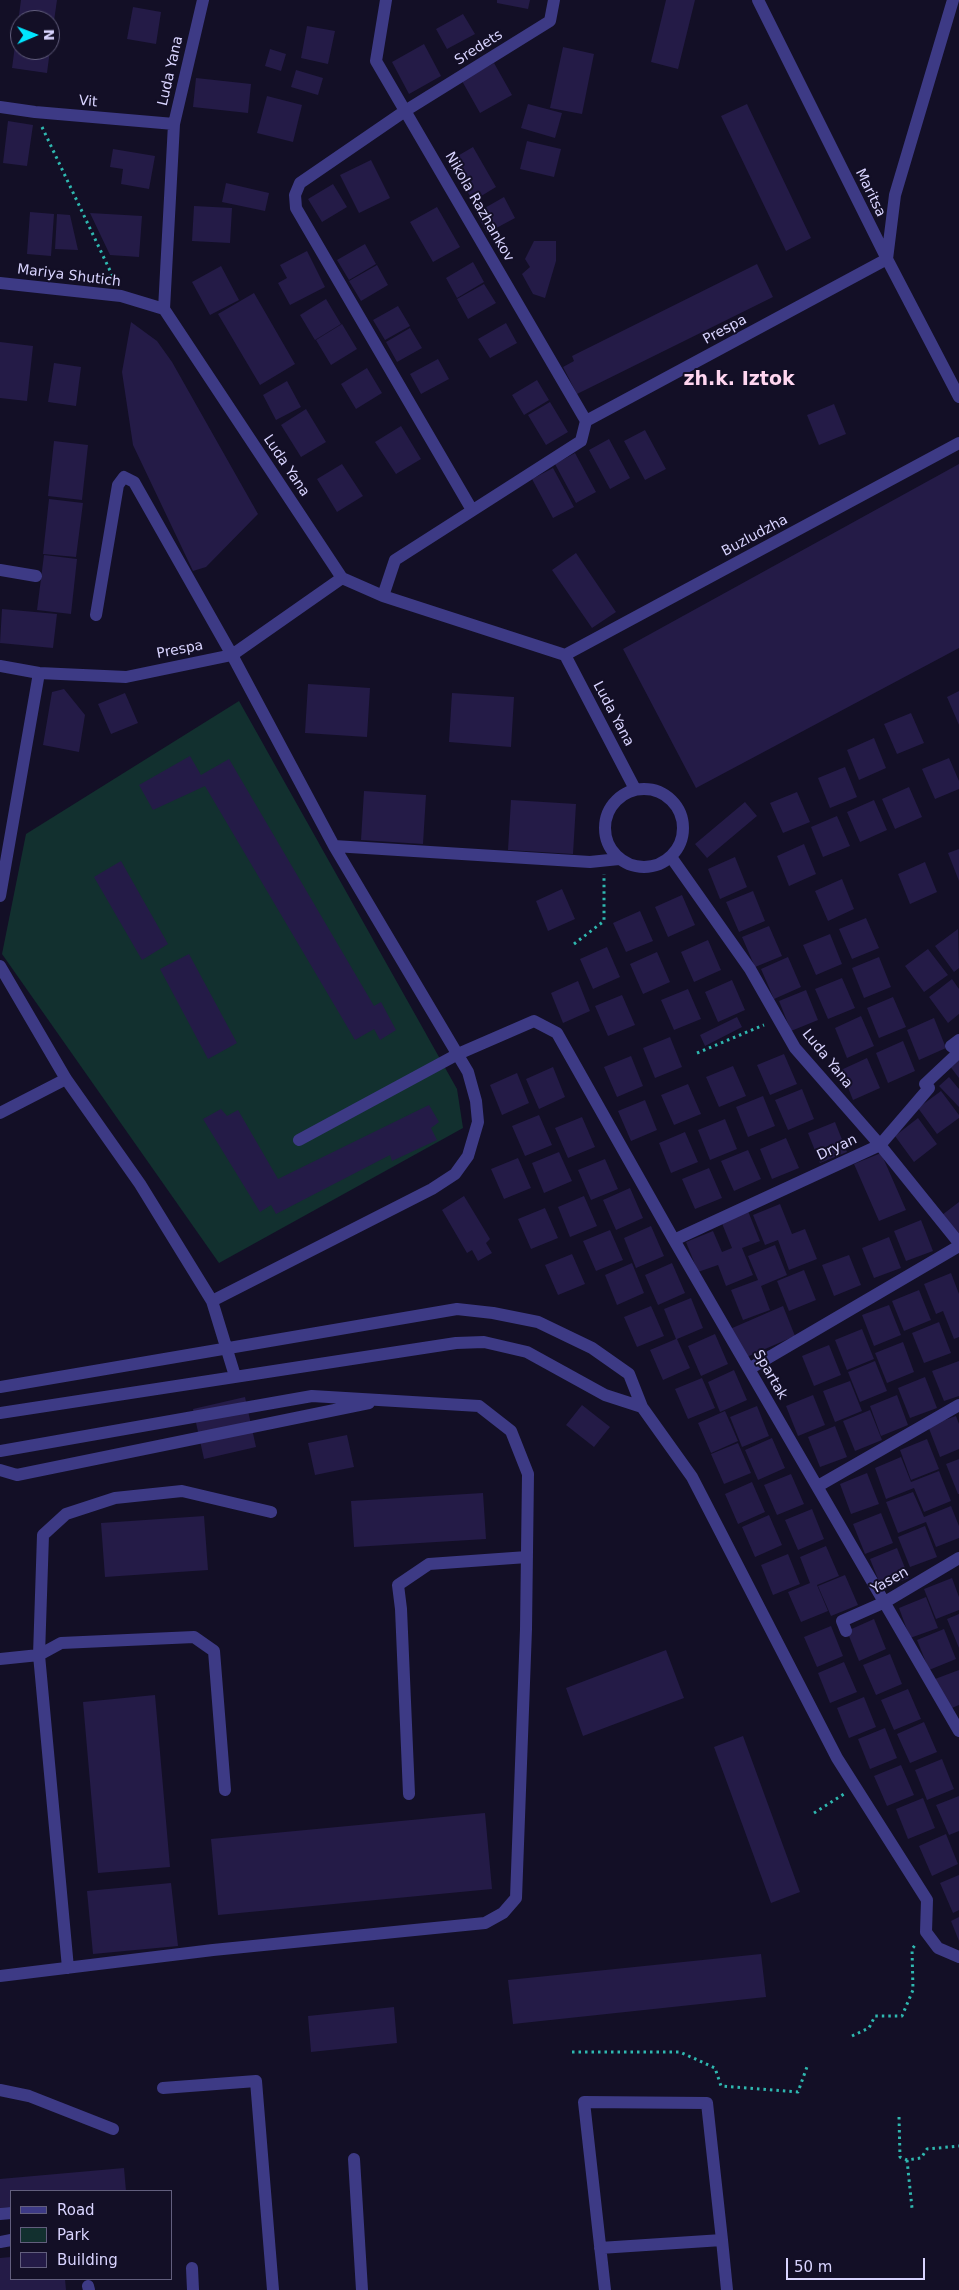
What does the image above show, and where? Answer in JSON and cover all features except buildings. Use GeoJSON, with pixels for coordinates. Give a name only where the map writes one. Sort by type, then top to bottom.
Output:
{"type":"FeatureCollection","features":[{"type":"Feature","properties":{"kind":"street","name":"Luda Yana"},"geometry":{"type":"LineString","coordinates":[[203,0],[174,124],[164,309],[342,578]]}},
{"type":"Feature","properties":{"kind":"street","name":"Nikola Razhankov"},"geometry":{"type":"LineString","coordinates":[[386,0],[376,60],[586,421]]}},
{"type":"Feature","properties":{"kind":"street","name":"Sredets"},"geometry":{"type":"LineString","coordinates":[[472,510],[296,208],[295,195],[300,183],[405,111],[550,21],[554,0]]}},
{"type":"Feature","properties":{"kind":"street","name":"Maritsa"},"geometry":{"type":"LineString","coordinates":[[758,0],[887,259],[959,397]]}},
{"type":"Feature","properties":{"kind":"street"},"geometry":{"type":"LineString","coordinates":[[887,259],[895,195],[953,0]]}},
{"type":"Feature","properties":{"kind":"street","name":"Vit"},"geometry":{"type":"LineString","coordinates":[[0,107],[35,112],[174,124]]}},
{"type":"Feature","properties":{"kind":"street","name":"Prespa"},"geometry":{"type":"LineString","coordinates":[[586,421],[887,259]]}},
{"type":"Feature","properties":{"kind":"street","name":"Mariya Shutich"},"geometry":{"type":"LineString","coordinates":[[0,282],[121,296],[164,309]]}},
{"type":"Feature","properties":{"kind":"street"},"geometry":{"type":"LineString","coordinates":[[383,596],[395,560],[581,441],[586,421]]}},
{"type":"Feature","properties":{"kind":"street","name":"Buzludzha"},"geometry":{"type":"LineString","coordinates":[[565,655],[959,443]]}},
{"type":"Feature","properties":{"kind":"street"},"geometry":{"type":"LineString","coordinates":[[96,615],[118,485],[124,477],[134,482],[232,655],[334,846],[458,1054],[468,1072],[476,1101],[478,1122],[468,1156],[454,1174],[432,1188],[212,1301]]}},
{"type":"Feature","properties":{"kind":"street"},"geometry":{"type":"LineString","coordinates":[[0,570],[36,576]]}},
{"type":"Feature","properties":{"kind":"street"},"geometry":{"type":"LineString","coordinates":[[342,578],[383,596],[565,655]]}},
{"type":"Feature","properties":{"kind":"street","name":"Prespa"},"geometry":{"type":"LineString","coordinates":[[0,666],[39,673],[126,677],[232,655],[342,578]]}},
{"type":"Feature","properties":{"kind":"street","name":"Luda Yana"},"geometry":{"type":"LineString","coordinates":[[565,655],[635,788]]}},
{"type":"Feature","properties":{"kind":"street"},"geometry":{"type":"LineString","coordinates":[[0,896],[39,673]]}},
{"type":"Feature","properties":{"kind":"street"},"geometry":{"type":"LineString","coordinates":[[635,788],[656,789],[674,800],[683,819],[682,840],[671,858],[659,865],[645,868],[631,866],[619,859],[608,845],[604,827],[608,810],[619,796],[635,788]]}},
{"type":"Feature","properties":{"kind":"street"},"geometry":{"type":"LineString","coordinates":[[334,846],[590,862],[619,859]]}},
{"type":"Feature","properties":{"kind":"street","name":"Luda Yana"},"geometry":{"type":"LineString","coordinates":[[671,858],[750,969],[795,1048],[880,1145],[959,1244]]}},
{"type":"Feature","properties":{"kind":"street"},"geometry":{"type":"LineString","coordinates":[[0,966],[66,1079],[140,1184],[212,1301],[235,1376]]}},
{"type":"Feature","properties":{"kind":"street","name":"Spartak"},"geometry":{"type":"LineString","coordinates":[[458,1054],[534,1021],[557,1033],[749,1369],[885,1602],[955,1715],[959,1732]]}},
{"type":"Feature","properties":{"kind":"street","name":"Dryan"},"geometry":{"type":"LineString","coordinates":[[674,1240],[880,1145],[929,1088],[924,1084],[959,1052],[951,1046],[959,1040]]}},
{"type":"Feature","properties":{"kind":"street"},"geometry":{"type":"LineString","coordinates":[[299,1140],[458,1054]]}},
{"type":"Feature","properties":{"kind":"street"},"geometry":{"type":"LineString","coordinates":[[0,1113],[66,1079]]}},
{"type":"Feature","properties":{"kind":"street"},"geometry":{"type":"LineString","coordinates":[[749,1369],[959,1244]]}},
{"type":"Feature","properties":{"kind":"street"},"geometry":{"type":"LineString","coordinates":[[0,1387],[457,1309],[493,1313],[538,1322],[592,1348],[629,1374],[642,1407],[692,1476],[837,1758],[927,1900],[926,1932],[938,1948],[959,1957]]}},
{"type":"Feature","properties":{"kind":"street"},"geometry":{"type":"LineString","coordinates":[[0,1413],[456,1343],[484,1342],[527,1352],[605,1395],[642,1407]]}},
{"type":"Feature","properties":{"kind":"street"},"geometry":{"type":"LineString","coordinates":[[0,1451],[312,1396],[480,1406],[511,1431],[528,1474],[526,1629],[516,1898],[503,1913],[485,1924],[213,1950],[0,1976]]}},
{"type":"Feature","properties":{"kind":"street"},"geometry":{"type":"LineString","coordinates":[[0,1470],[17,1475],[386,1400]]}},
{"type":"Feature","properties":{"kind":"street"},"geometry":{"type":"LineString","coordinates":[[818,1486],[959,1405]]}},
{"type":"Feature","properties":{"kind":"street"},"geometry":{"type":"LineString","coordinates":[[68,1968],[39,1655],[43,1535],[66,1514],[115,1498],[182,1491],[271,1512]]}},
{"type":"Feature","properties":{"kind":"street"},"geometry":{"type":"LineString","coordinates":[[409,1794],[401,1609],[398,1585],[429,1564],[527,1558]]}},
{"type":"Feature","properties":{"kind":"street","name":"Yasen"},"geometry":{"type":"LineString","coordinates":[[846,1630],[842,1621],[885,1602],[959,1558]]}},
{"type":"Feature","properties":{"kind":"street"},"geometry":{"type":"LineString","coordinates":[[0,1659],[39,1655],[61,1643],[194,1637],[214,1651],[225,1790]]}},
{"type":"Feature","properties":{"kind":"street"},"geometry":{"type":"LineString","coordinates":[[162,2088],[256,2081],[273,2290]]}},
{"type":"Feature","properties":{"kind":"street"},"geometry":{"type":"LineString","coordinates":[[0,2090],[29,2096],[114,2129]]}},
{"type":"Feature","properties":{"kind":"street"},"geometry":{"type":"LineString","coordinates":[[605,2290],[584,2102],[707,2103],[727,2290]]}},
{"type":"Feature","properties":{"kind":"street"},"geometry":{"type":"LineString","coordinates":[[354,2159],[362,2290]]}},
{"type":"Feature","properties":{"kind":"street"},"geometry":{"type":"LineString","coordinates":[[600,2248],[722,2240]]}},
{"type":"Feature","properties":{"kind":"street"},"geometry":{"type":"LineString","coordinates":[[192,2268],[193,2290]]}},
{"type":"Feature","properties":{"kind":"path"},"geometry":{"type":"LineString","coordinates":[[35,112],[121,296]]}},
{"type":"Feature","properties":{"kind":"path"},"geometry":{"type":"LineString","coordinates":[[574,944],[604,921],[604,860]]}},
{"type":"Feature","properties":{"kind":"path"},"geometry":{"type":"LineString","coordinates":[[697,1053],[779,1019]]}},
{"type":"Feature","properties":{"kind":"path"},"geometry":{"type":"LineString","coordinates":[[814,1812],[855,1787]]}},
{"type":"Feature","properties":{"kind":"path"},"geometry":{"type":"LineString","coordinates":[[852,2036],[869,2028],[875,2016],[902,2016],[913,1990],[912,1950],[926,1932]]}},
{"type":"Feature","properties":{"kind":"path"},"geometry":{"type":"LineString","coordinates":[[572,2052],[680,2052],[715,2068],[720,2086],[798,2092],[808,2064]]}},
{"type":"Feature","properties":{"kind":"path"},"geometry":{"type":"LineString","coordinates":[[899,2117],[900,2157],[907,2160],[921,2158],[927,2149],[959,2146]]}},
{"type":"Feature","properties":{"kind":"path"},"geometry":{"type":"LineString","coordinates":[[907,2160],[912,2208]]}},
{"type":"Feature","properties":{"kind":"green space"},"geometry":{"type":"Polygon","coordinates":[[[239,701],[457,1089],[463,1128],[219,1263],[2,954],[26,834],[239,701]]]}},
{"type":"Feature","properties":{"kind":"district","name":"zh.k. Iztok"},"geometry":{"type":"Point","coordinates":[739,380]}}]}
